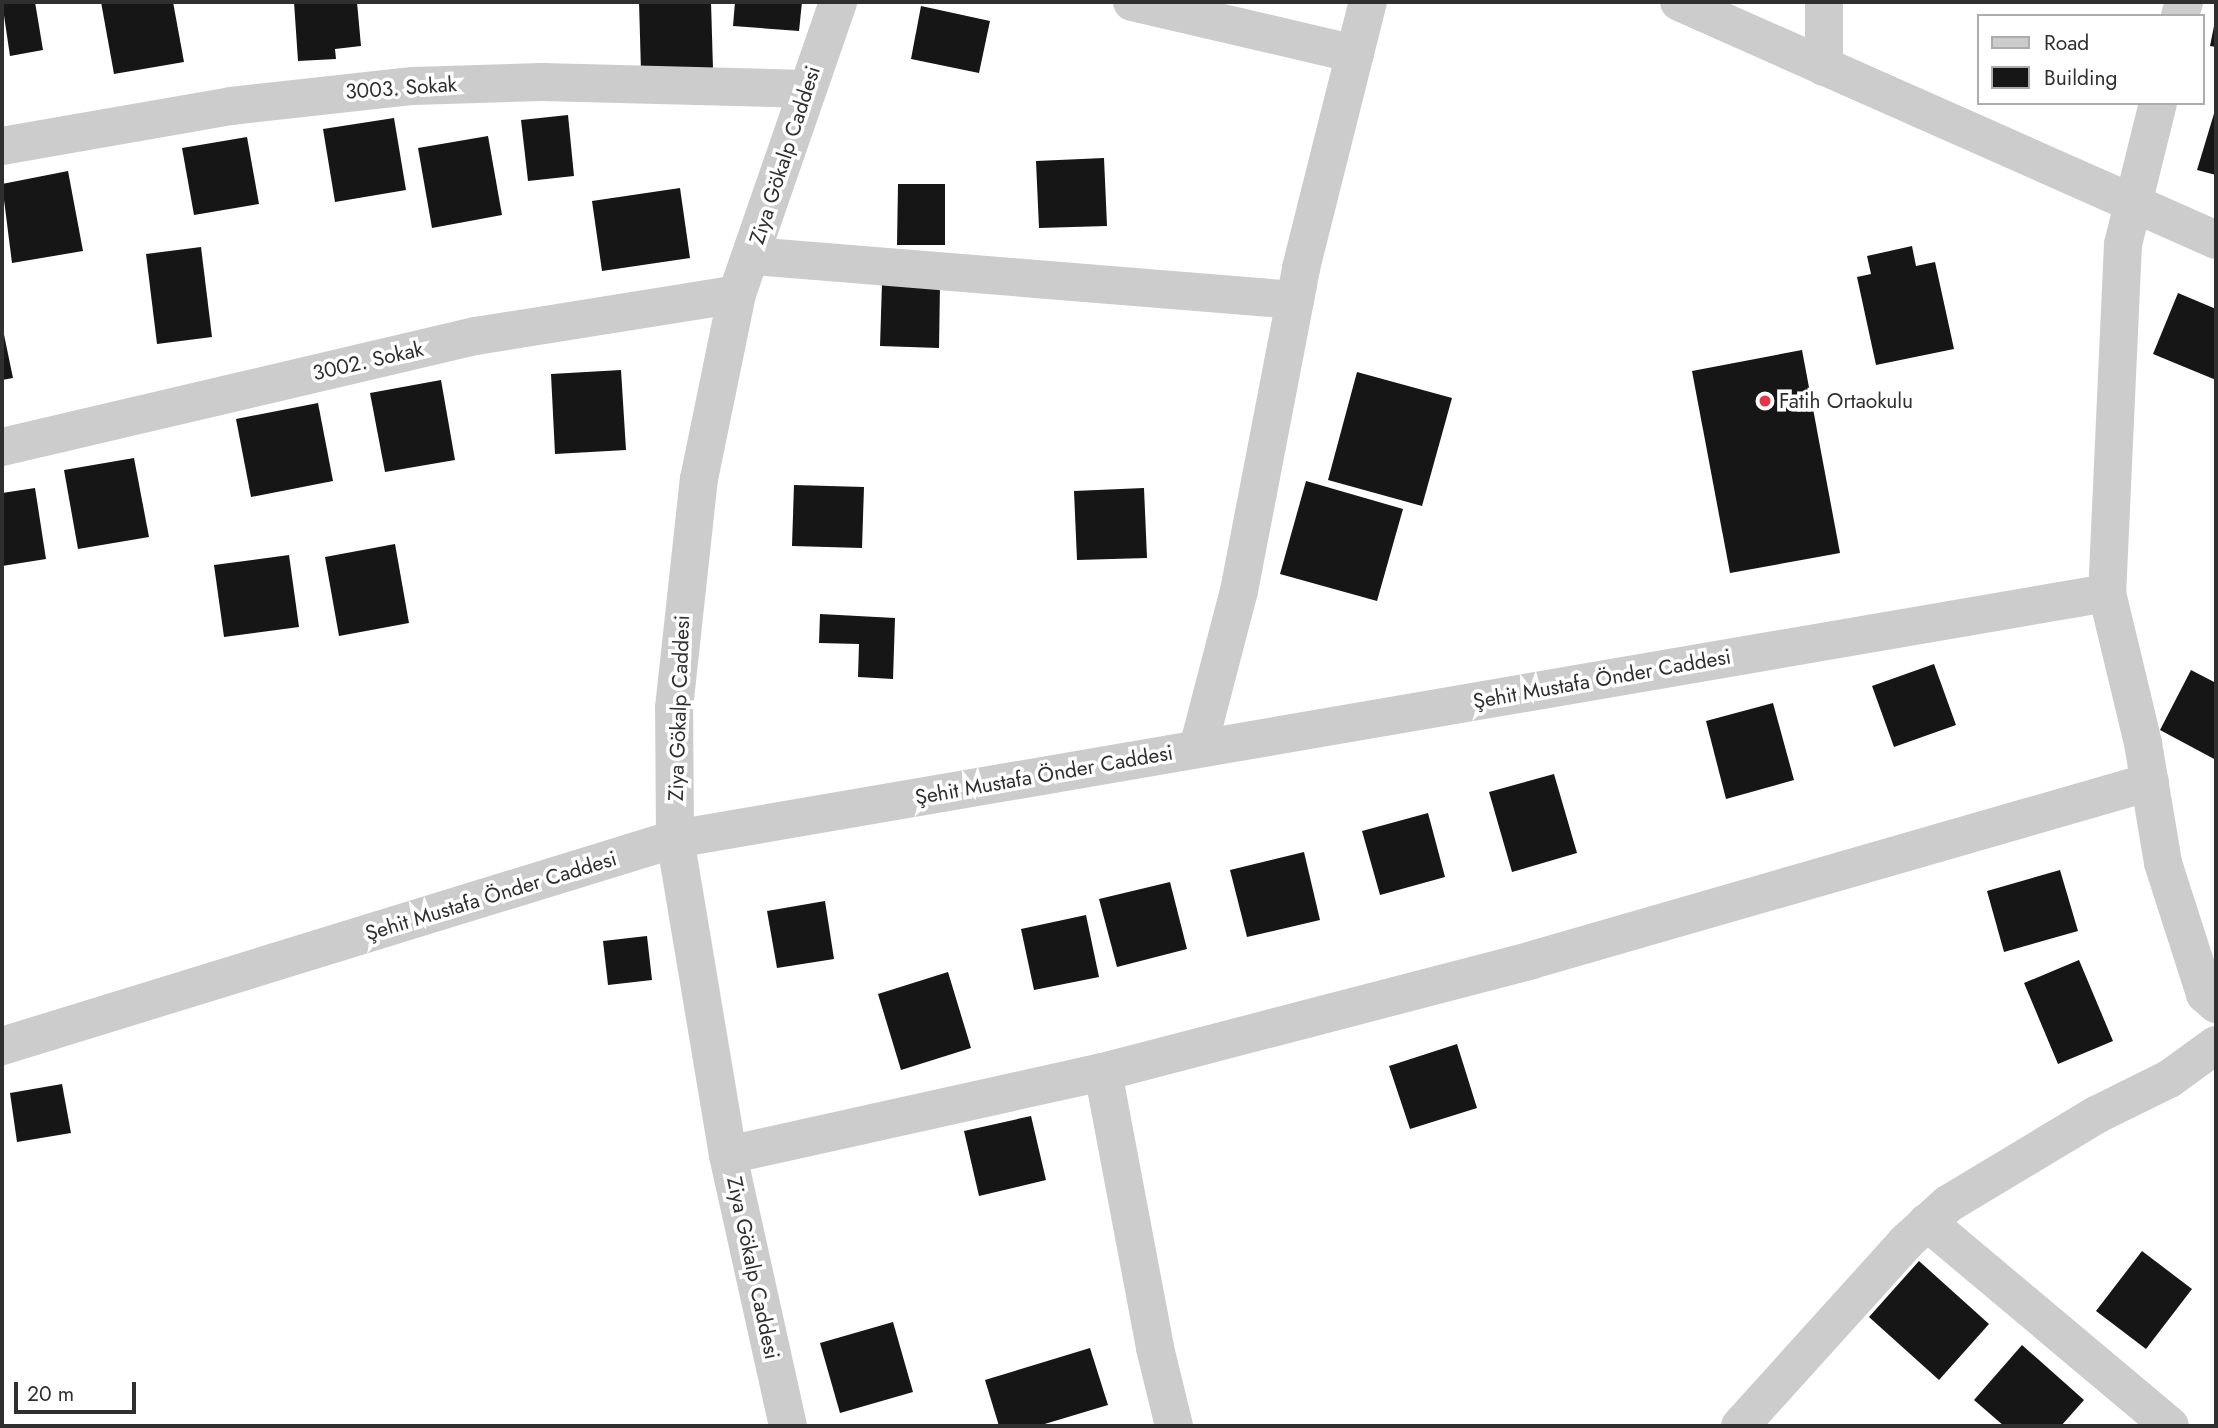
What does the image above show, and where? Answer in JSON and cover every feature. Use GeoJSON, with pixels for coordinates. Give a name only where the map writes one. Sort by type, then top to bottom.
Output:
{"type":"FeatureCollection","features":[{"type":"Feature","properties":{"kind":"street","name":"Ziya Gökalp Caddesi"},"geometry":{"type":"LineString","coordinates":[[788,1426],[728,1155],[675,839],[674,708],[682,610],[699,478],[737,295],[753,256],[805,89],[838,2]]}},
{"type":"Feature","properties":{"kind":"street"},"geometry":{"type":"LineString","coordinates":[[1132,2],[1355,54]]}},
{"type":"Feature","properties":{"kind":"street"},"geometry":{"type":"LineString","coordinates":[[1198,748],[1239,591],[1295,300],[1368,2]]}},
{"type":"Feature","properties":{"kind":"street"},"geometry":{"type":"LineString","coordinates":[[1679,2],[2216,240]]}},
{"type":"Feature","properties":{"kind":"street"},"geometry":{"type":"LineString","coordinates":[[1824,2],[1824,67]]}},
{"type":"Feature","properties":{"kind":"street","name":"3003. Sokak"},"geometry":{"type":"LineString","coordinates":[[2,146],[232,106],[413,86],[542,82],[805,89]]}},
{"type":"Feature","properties":{"kind":"street"},"geometry":{"type":"LineString","coordinates":[[2158,105],[2123,244],[2107,593],[2150,782],[2163,863],[2205,994],[2216,1004]]}},
{"type":"Feature","properties":{"kind":"street"},"geometry":{"type":"LineString","coordinates":[[753,256],[1295,300]]}},
{"type":"Feature","properties":{"kind":"street","name":"3002. Sokak"},"geometry":{"type":"LineString","coordinates":[[2,447],[475,336],[737,295]]}},
{"type":"Feature","properties":{"kind":"street","name":"Şehit Mustafa Önder Caddesi"},"geometry":{"type":"LineString","coordinates":[[2,1046],[675,839],[2107,593]]}},
{"type":"Feature","properties":{"kind":"street"},"geometry":{"type":"LineString","coordinates":[[728,1155],[1103,1072],[1532,960],[2150,782]]}},
{"type":"Feature","properties":{"kind":"street"},"geometry":{"type":"LineString","coordinates":[[1740,1426],[1927,1222],[1979,1182],[2169,1079],[2216,1045]]}},
{"type":"Feature","properties":{"kind":"street"},"geometry":{"type":"LineString","coordinates":[[1103,1072],[1155,1348],[1174,1426]]}},
{"type":"Feature","properties":{"kind":"street"},"geometry":{"type":"LineString","coordinates":[[1927,1222],[2170,1426]]}},
{"type":"Feature","properties":{"kind":"building"},"geometry":{"type":"Polygon","coordinates":[[[2,2],[35,2],[43,50],[10,56],[2,2]]]}},
{"type":"Feature","properties":{"kind":"building"},"geometry":{"type":"Polygon","coordinates":[[[101,2],[173,2],[184,62],[114,74],[101,2]]]}},
{"type":"Feature","properties":{"kind":"building"},"geometry":{"type":"Polygon","coordinates":[[[294,2],[357,2],[361,46],[335,49],[336,59],[298,61],[294,2]]]}},
{"type":"Feature","properties":{"kind":"building"},"geometry":{"type":"Polygon","coordinates":[[[639,2],[711,2],[713,69],[641,71],[639,2]]]}},
{"type":"Feature","properties":{"kind":"building"},"geometry":{"type":"Polygon","coordinates":[[[735,2],[802,2],[799,31],[733,26],[735,2]]]}},
{"type":"Feature","properties":{"kind":"building"},"geometry":{"type":"Polygon","coordinates":[[[921,6],[990,21],[979,73],[911,59],[921,6]]]}},
{"type":"Feature","properties":{"kind":"building"},"geometry":{"type":"Polygon","coordinates":[[[2216,21],[2216,47],[2210,46],[2216,21]]]}},
{"type":"Feature","properties":{"kind":"building"},"geometry":{"type":"Polygon","coordinates":[[[2216,107],[2216,175],[2197,170],[2216,107]]]}},
{"type":"Feature","properties":{"kind":"building"},"geometry":{"type":"Polygon","coordinates":[[[568,115],[574,176],[528,181],[521,120],[568,115]]]}},
{"type":"Feature","properties":{"kind":"building"},"geometry":{"type":"Polygon","coordinates":[[[394,118],[406,190],[335,202],[323,129],[394,118]]]}},
{"type":"Feature","properties":{"kind":"building"},"geometry":{"type":"Polygon","coordinates":[[[488,136],[502,215],[432,228],[418,148],[488,136]]]}},
{"type":"Feature","properties":{"kind":"building"},"geometry":{"type":"Polygon","coordinates":[[[247,137],[259,204],[194,215],[182,148],[247,137]]]}},
{"type":"Feature","properties":{"kind":"building"},"geometry":{"type":"Polygon","coordinates":[[[1104,158],[1107,226],[1039,228],[1036,161],[1104,158]]]}},
{"type":"Feature","properties":{"kind":"building"},"geometry":{"type":"Polygon","coordinates":[[[68,171],[83,251],[12,263],[2,184],[68,171]]]}},
{"type":"Feature","properties":{"kind":"building"},"geometry":{"type":"Polygon","coordinates":[[[898,184],[945,184],[945,245],[897,245],[898,184]]]}},
{"type":"Feature","properties":{"kind":"building"},"geometry":{"type":"Polygon","coordinates":[[[680,188],[690,258],[602,271],[592,201],[680,188]]]}},
{"type":"Feature","properties":{"kind":"building"},"geometry":{"type":"Polygon","coordinates":[[[1912,246],[1916,266],[1935,262],[1954,349],[1876,365],[1857,277],[1871,274],[1867,256],[1912,246]]]}},
{"type":"Feature","properties":{"kind":"building"},"geometry":{"type":"Polygon","coordinates":[[[201,247],[212,337],[157,344],[146,254],[201,247]]]}},
{"type":"Feature","properties":{"kind":"building"},"geometry":{"type":"Polygon","coordinates":[[[882,282],[940,284],[939,348],[880,346],[882,282]]]}},
{"type":"Feature","properties":{"kind":"building"},"geometry":{"type":"Polygon","coordinates":[[[2178,293],[2216,309],[2216,380],[2153,354],[2178,293]]]}},
{"type":"Feature","properties":{"kind":"building"},"geometry":{"type":"Polygon","coordinates":[[[2,325],[13,378],[2,380],[2,325]]]}},
{"type":"Feature","properties":{"kind":"building"},"geometry":{"type":"Polygon","coordinates":[[[1802,350],[1840,553],[1730,573],[1692,371],[1802,350]]]}},
{"type":"Feature","properties":{"kind":"building"},"geometry":{"type":"Polygon","coordinates":[[[621,370],[626,450],[555,454],[551,374],[621,370]]]}},
{"type":"Feature","properties":{"kind":"building"},"geometry":{"type":"Polygon","coordinates":[[[1357,372],[1452,398],[1422,506],[1328,480],[1357,372]]]}},
{"type":"Feature","properties":{"kind":"building"},"geometry":{"type":"Polygon","coordinates":[[[441,380],[455,460],[385,472],[370,393],[441,380]]]}},
{"type":"Feature","properties":{"kind":"building"},"geometry":{"type":"Polygon","coordinates":[[[318,403],[333,481],[251,497],[236,419],[318,403]]]}},
{"type":"Feature","properties":{"kind":"building"},"geometry":{"type":"Polygon","coordinates":[[[134,458],[149,537],[78,549],[64,470],[134,458]]]}},
{"type":"Feature","properties":{"kind":"building"},"geometry":{"type":"Polygon","coordinates":[[[1306,481],[1403,509],[1377,601],[1280,574],[1306,481]]]}},
{"type":"Feature","properties":{"kind":"building"},"geometry":{"type":"Polygon","coordinates":[[[794,485],[864,487],[862,548],[792,546],[794,485]]]}},
{"type":"Feature","properties":{"kind":"building"},"geometry":{"type":"Polygon","coordinates":[[[35,488],[46,559],[2,566],[2,493],[35,488]]]}},
{"type":"Feature","properties":{"kind":"building"},"geometry":{"type":"Polygon","coordinates":[[[1144,488],[1147,558],[1077,560],[1074,491],[1144,488]]]}},
{"type":"Feature","properties":{"kind":"building"},"geometry":{"type":"Polygon","coordinates":[[[395,544],[409,623],[339,636],[325,557],[395,544]]]}},
{"type":"Feature","properties":{"kind":"building"},"geometry":{"type":"Polygon","coordinates":[[[289,555],[299,627],[224,637],[214,565],[289,555]]]}},
{"type":"Feature","properties":{"kind":"building"},"geometry":{"type":"Polygon","coordinates":[[[820,614],[895,618],[893,679],[858,677],[859,644],[819,643],[820,614]]]}},
{"type":"Feature","properties":{"kind":"building"},"geometry":{"type":"Polygon","coordinates":[[[1934,664],[1956,725],[1894,747],[1872,686],[1934,664]]]}},
{"type":"Feature","properties":{"kind":"building"},"geometry":{"type":"Polygon","coordinates":[[[2191,670],[2216,683],[2216,760],[2160,730],[2191,670]]]}},
{"type":"Feature","properties":{"kind":"building"},"geometry":{"type":"Polygon","coordinates":[[[1773,703],[1794,780],[1726,799],[1706,721],[1773,703]]]}},
{"type":"Feature","properties":{"kind":"building"},"geometry":{"type":"Polygon","coordinates":[[[1554,774],[1577,853],[1512,872],[1489,792],[1554,774]]]}},
{"type":"Feature","properties":{"kind":"building"},"geometry":{"type":"Polygon","coordinates":[[[1428,813],[1445,877],[1380,895],[1362,831],[1428,813]]]}},
{"type":"Feature","properties":{"kind":"building"},"geometry":{"type":"Polygon","coordinates":[[[1304,852],[1320,920],[1247,937],[1230,870],[1304,852]]]}},
{"type":"Feature","properties":{"kind":"building"},"geometry":{"type":"Polygon","coordinates":[[[2060,870],[2078,931],[2004,952],[1987,891],[2060,870]]]}},
{"type":"Feature","properties":{"kind":"building"},"geometry":{"type":"Polygon","coordinates":[[[1170,882],[1187,949],[1117,967],[1099,899],[1170,882]]]}},
{"type":"Feature","properties":{"kind":"building"},"geometry":{"type":"Polygon","coordinates":[[[825,901],[834,959],[777,968],[767,911],[825,901]]]}},
{"type":"Feature","properties":{"kind":"building"},"geometry":{"type":"Polygon","coordinates":[[[1086,915],[1099,977],[1034,990],[1021,929],[1086,915]]]}},
{"type":"Feature","properties":{"kind":"building"},"geometry":{"type":"Polygon","coordinates":[[[647,936],[652,980],[608,985],[603,941],[647,936]]]}},
{"type":"Feature","properties":{"kind":"building"},"geometry":{"type":"Polygon","coordinates":[[[2079,960],[2113,1041],[2058,1064],[2024,983],[2079,960]]]}},
{"type":"Feature","properties":{"kind":"building"},"geometry":{"type":"Polygon","coordinates":[[[948,972],[971,1048],[901,1070],[878,994],[948,972]]]}},
{"type":"Feature","properties":{"kind":"building"},"geometry":{"type":"Polygon","coordinates":[[[1457,1044],[1477,1108],[1410,1129],[1389,1066],[1457,1044]]]}},
{"type":"Feature","properties":{"kind":"building"},"geometry":{"type":"Polygon","coordinates":[[[62,1084],[71,1133],[17,1142],[10,1093],[62,1084]]]}},
{"type":"Feature","properties":{"kind":"building"},"geometry":{"type":"Polygon","coordinates":[[[1031,1116],[1046,1180],[979,1196],[964,1131],[1031,1116]]]}},
{"type":"Feature","properties":{"kind":"building"},"geometry":{"type":"Polygon","coordinates":[[[2142,1251],[2192,1289],[2146,1349],[2096,1311],[2142,1251]]]}},
{"type":"Feature","properties":{"kind":"building"},"geometry":{"type":"Polygon","coordinates":[[[1919,1261],[1989,1324],[1939,1380],[1869,1317],[1919,1261]]]}},
{"type":"Feature","properties":{"kind":"building"},"geometry":{"type":"Polygon","coordinates":[[[893,1322],[913,1392],[840,1413],[820,1343],[893,1322]]]}},
{"type":"Feature","properties":{"kind":"building"},"geometry":{"type":"Polygon","coordinates":[[[2022,1345],[2084,1400],[2061,1426],[2004,1426],[1974,1400],[2022,1345]]]}},
{"type":"Feature","properties":{"kind":"building"},"geometry":{"type":"Polygon","coordinates":[[[1090,1348],[1108,1405],[1038,1426],[999,1426],[985,1380],[1090,1348]]]}},
{"type":"Feature","properties":{"kind":"place","name":"Fatih Ortaokulu"},"geometry":{"type":"Point","coordinates":[1765,401]}}]}
